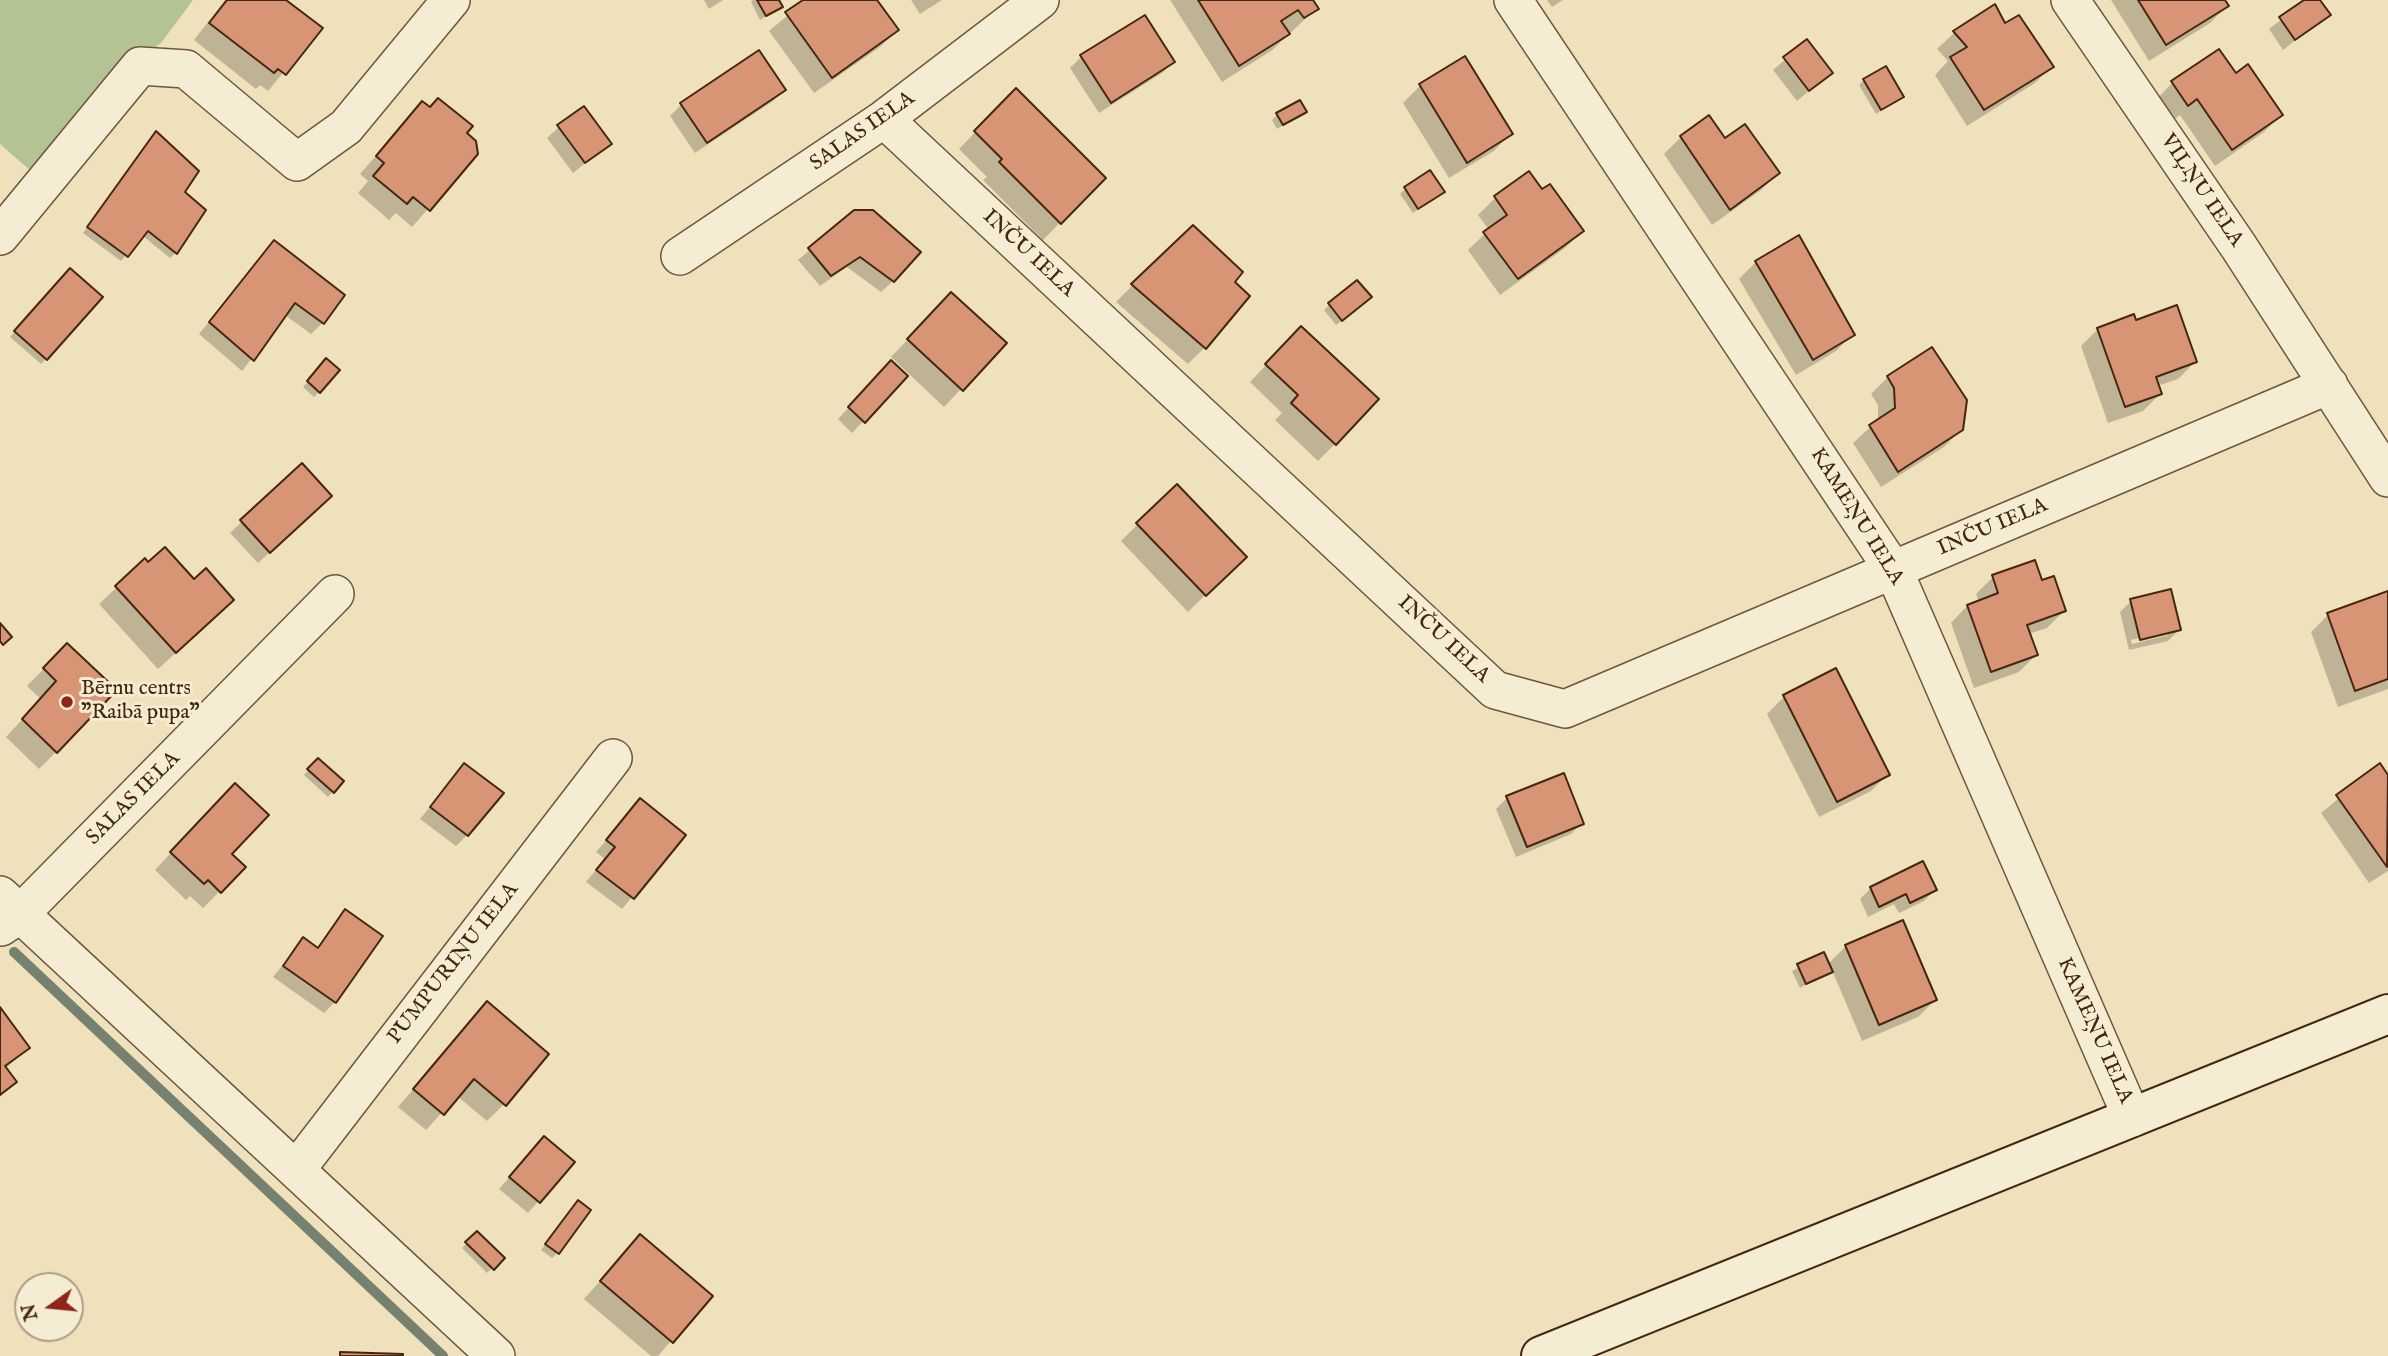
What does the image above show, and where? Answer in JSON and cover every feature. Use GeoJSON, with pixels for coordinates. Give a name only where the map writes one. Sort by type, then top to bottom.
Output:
{"type":"FeatureCollection","features":[{"type":"Feature","properties":{"kind":"main road"},"geometry":{"type":"LineString","coordinates":[[1541,1356],[2388,1014]]}},
{"type":"Feature","properties":{"kind":"street"},"geometry":{"type":"LineString","coordinates":[[0,236],[140,66],[186,69],[297,162],[346,127],[451,0]]}},
{"type":"Feature","properties":{"kind":"street","name":"SALAS IELA"},"geometry":{"type":"LineString","coordinates":[[680,256],[884,119],[1040,0]]}},
{"type":"Feature","properties":{"kind":"street","name":"KAMEŅU IELA"},"geometry":{"type":"LineString","coordinates":[[1513,0],[1894,571],[2132,1118]]}},
{"type":"Feature","properties":{"kind":"street","name":"VIĻŅU IELA"},"geometry":{"type":"LineString","coordinates":[[2070,0],[2239,247],[2388,478]]}},
{"type":"Feature","properties":{"kind":"street","name":"INČU IELA"},"geometry":{"type":"LineString","coordinates":[[884,119],[1495,690],[1565,709],[2329,385]]}},
{"type":"Feature","properties":{"kind":"street","name":"SALAS IELA"},"geometry":{"type":"LineString","coordinates":[[7,912],[335,594]]}},
{"type":"Feature","properties":{"kind":"street","name":"PUMPURIŅU IELA"},"geometry":{"type":"LineString","coordinates":[[296,1170],[613,758]]}},
{"type":"Feature","properties":{"kind":"street"},"geometry":{"type":"LineString","coordinates":[[7,912],[296,1170],[496,1356]]}},
{"type":"Feature","properties":{"kind":"green space"},"geometry":{"type":"Polygon","coordinates":[[[0,0],[193,0],[161,43],[120,73],[31,171],[0,144],[0,0]]]}},
{"type":"Feature","properties":{"kind":"building"},"geometry":{"type":"Polygon","coordinates":[[[227,0],[286,0],[323,28],[286,75],[278,69],[274,73],[209,23],[227,0]]]}},
{"type":"Feature","properties":{"kind":"building"},"geometry":{"type":"Polygon","coordinates":[[[757,0],[779,0],[783,7],[766,16],[757,0]]]}},
{"type":"Feature","properties":{"kind":"building"},"geometry":{"type":"Polygon","coordinates":[[[803,0],[877,0],[899,30],[832,78],[785,12],[803,0]]]}},
{"type":"Feature","properties":{"kind":"building"},"geometry":{"type":"Polygon","coordinates":[[[1198,0],[1313,0],[1319,9],[1304,18],[1298,10],[1281,21],[1290,34],[1239,66],[1198,0]]]}},
{"type":"Feature","properties":{"kind":"building"},"geometry":{"type":"Polygon","coordinates":[[[2138,0],[2225,0],[2229,6],[2166,45],[2138,0]]]}},
{"type":"Feature","properties":{"kind":"building"},"geometry":{"type":"Polygon","coordinates":[[[2304,0],[2320,0],[2331,15],[2295,40],[2279,17],[2304,0]]]}},
{"type":"Feature","properties":{"kind":"building"},"geometry":{"type":"Polygon","coordinates":[[[1995,4],[2005,23],[2019,15],[2054,67],[1984,110],[1950,57],[1967,47],[1953,31],[1995,4]]]}},
{"type":"Feature","properties":{"kind":"building"},"geometry":{"type":"Polygon","coordinates":[[[1145,15],[1175,62],[1111,103],[1080,55],[1145,15]]]}},
{"type":"Feature","properties":{"kind":"building"},"geometry":{"type":"Polygon","coordinates":[[[1807,39],[1833,73],[1809,91],[1783,57],[1807,39]]]}},
{"type":"Feature","properties":{"kind":"building"},"geometry":{"type":"Polygon","coordinates":[[[2219,49],[2236,73],[2248,64],[2283,115],[2232,150],[2197,99],[2188,106],[2171,81],[2219,49]]]}},
{"type":"Feature","properties":{"kind":"building"},"geometry":{"type":"Polygon","coordinates":[[[759,50],[786,90],[707,143],[680,103],[759,50]]]}},
{"type":"Feature","properties":{"kind":"building"},"geometry":{"type":"Polygon","coordinates":[[[1465,56],[1513,134],[1467,163],[1419,84],[1465,56]]]}},
{"type":"Feature","properties":{"kind":"building"},"geometry":{"type":"Polygon","coordinates":[[[1886,66],[1904,97],[1881,110],[1863,79],[1886,66]]]}},
{"type":"Feature","properties":{"kind":"building"},"geometry":{"type":"Polygon","coordinates":[[[1016,88],[1106,178],[1061,224],[999,162],[1002,159],[974,131],[1016,88]]]}},
{"type":"Feature","properties":{"kind":"building"},"geometry":{"type":"Polygon","coordinates":[[[438,98],[473,126],[467,133],[476,141],[478,154],[430,211],[413,197],[407,204],[373,176],[384,163],[376,156],[422,101],[430,107],[438,98]]]}},
{"type":"Feature","properties":{"kind":"building"},"geometry":{"type":"Polygon","coordinates":[[[1300,100],[1307,112],[1283,125],[1276,113],[1300,100]]]}},
{"type":"Feature","properties":{"kind":"building"},"geometry":{"type":"Polygon","coordinates":[[[584,106],[612,144],[585,163],[557,125],[584,106]]]}},
{"type":"Feature","properties":{"kind":"building"},"geometry":{"type":"Polygon","coordinates":[[[1709,115],[1725,138],[1745,124],[1780,173],[1730,210],[1680,136],[1709,115]]]}},
{"type":"Feature","properties":{"kind":"building"},"geometry":{"type":"Polygon","coordinates":[[[156,131],[199,171],[185,192],[206,210],[177,254],[148,231],[128,257],[87,227],[156,131]]]}},
{"type":"Feature","properties":{"kind":"building"},"geometry":{"type":"Polygon","coordinates":[[[1430,170],[1445,192],[1418,209],[1404,187],[1430,170]]]}},
{"type":"Feature","properties":{"kind":"building"},"geometry":{"type":"Polygon","coordinates":[[[1529,171],[1542,189],[1550,184],[1584,231],[1518,279],[1483,232],[1507,215],[1494,196],[1529,171]]]}},
{"type":"Feature","properties":{"kind":"building"},"geometry":{"type":"Polygon","coordinates":[[[854,210],[873,210],[921,252],[894,282],[860,257],[831,276],[808,248],[854,210]]]}},
{"type":"Feature","properties":{"kind":"building"},"geometry":{"type":"Polygon","coordinates":[[[1193,225],[1243,272],[1235,282],[1250,296],[1206,349],[1131,284],[1193,225]]]}},
{"type":"Feature","properties":{"kind":"building"},"geometry":{"type":"Polygon","coordinates":[[[1799,235],[1855,335],[1813,360],[1755,261],[1799,235]]]}},
{"type":"Feature","properties":{"kind":"building"},"geometry":{"type":"Polygon","coordinates":[[[274,240],[345,295],[324,324],[295,303],[254,361],[209,322],[274,240]]]}},
{"type":"Feature","properties":{"kind":"building"},"geometry":{"type":"Polygon","coordinates":[[[70,268],[103,297],[47,360],[14,331],[70,268]]]}},
{"type":"Feature","properties":{"kind":"building"},"geometry":{"type":"Polygon","coordinates":[[[1357,280],[1372,297],[1342,321],[1328,303],[1357,280]]]}},
{"type":"Feature","properties":{"kind":"building"},"geometry":{"type":"Polygon","coordinates":[[[951,292],[1007,343],[963,391],[907,339],[951,292]]]}},
{"type":"Feature","properties":{"kind":"building"},"geometry":{"type":"Polygon","coordinates":[[[2177,305],[2197,362],[2156,377],[2162,394],[2125,407],[2097,328],[2134,314],[2136,320],[2177,305]]]}},
{"type":"Feature","properties":{"kind":"building"},"geometry":{"type":"Polygon","coordinates":[[[1301,326],[1379,399],[1336,445],[1291,403],[1298,395],[1265,364],[1301,326]]]}},
{"type":"Feature","properties":{"kind":"building"},"geometry":{"type":"Polygon","coordinates":[[[1932,347],[1967,400],[1963,430],[1898,472],[1869,425],[1895,408],[1894,388],[1887,376],[1932,347]]]}},
{"type":"Feature","properties":{"kind":"building"},"geometry":{"type":"Polygon","coordinates":[[[326,358],[340,370],[320,393],[307,381],[326,358]]]}},
{"type":"Feature","properties":{"kind":"building"},"geometry":{"type":"Polygon","coordinates":[[[891,360],[908,376],[865,423],[848,407],[891,360]]]}},
{"type":"Feature","properties":{"kind":"building"},"geometry":{"type":"Polygon","coordinates":[[[302,463],[332,496],[270,553],[240,520],[302,463]]]}},
{"type":"Feature","properties":{"kind":"building"},"geometry":{"type":"Polygon","coordinates":[[[1177,484],[1247,557],[1206,596],[1136,523],[1177,484]]]}},
{"type":"Feature","properties":{"kind":"building"},"geometry":{"type":"Polygon","coordinates":[[[165,547],[194,579],[206,568],[234,600],[176,653],[115,586],[145,558],[148,562],[165,547]]]}},
{"type":"Feature","properties":{"kind":"building"},"geometry":{"type":"Polygon","coordinates":[[[2035,560],[2042,580],[2054,576],[2066,611],[2027,625],[2038,655],[1991,672],[1967,605],[1998,593],[1992,575],[2035,560]]]}},
{"type":"Feature","properties":{"kind":"building"},"geometry":{"type":"Polygon","coordinates":[[[2171,589],[2181,630],[2140,640],[2130,599],[2171,589]]]}},
{"type":"Feature","properties":{"kind":"building"},"geometry":{"type":"Polygon","coordinates":[[[2388,591],[2388,679],[2355,691],[2327,613],[2388,591]]]}},
{"type":"Feature","properties":{"kind":"building"},"geometry":{"type":"Polygon","coordinates":[[[0,623],[12,637],[3,645],[0,641],[0,623]]]}},
{"type":"Feature","properties":{"kind":"building"},"geometry":{"type":"Polygon","coordinates":[[[67,643],[117,690],[57,753],[22,719],[56,681],[43,668],[67,643]]]}},
{"type":"Feature","properties":{"kind":"building"},"geometry":{"type":"Polygon","coordinates":[[[1836,668],[1890,775],[1837,802],[1783,695],[1836,668]]]}},
{"type":"Feature","properties":{"kind":"building"},"geometry":{"type":"Polygon","coordinates":[[[318,758],[344,781],[334,793],[307,769],[318,758]]]}},
{"type":"Feature","properties":{"kind":"building"},"geometry":{"type":"Polygon","coordinates":[[[464,763],[504,793],[468,836],[430,807],[464,763]]]}},
{"type":"Feature","properties":{"kind":"building"},"geometry":{"type":"Polygon","coordinates":[[[2380,763],[2388,775],[2387,867],[2336,795],[2380,763]]]}},
{"type":"Feature","properties":{"kind":"building"},"geometry":{"type":"Polygon","coordinates":[[[1564,773],[1584,824],[1527,847],[1506,796],[1564,773]]]}},
{"type":"Feature","properties":{"kind":"building"},"geometry":{"type":"Polygon","coordinates":[[[235,783],[269,815],[232,854],[246,867],[221,893],[208,880],[204,884],[170,852],[235,783]]]}},
{"type":"Feature","properties":{"kind":"building"},"geometry":{"type":"Polygon","coordinates":[[[640,798],[686,835],[634,899],[596,870],[615,847],[606,840],[640,798]]]}},
{"type":"Feature","properties":{"kind":"building"},"geometry":{"type":"Polygon","coordinates":[[[1923,861],[1937,890],[1910,903],[1906,894],[1879,907],[1870,887],[1923,861]]]}},
{"type":"Feature","properties":{"kind":"building"},"geometry":{"type":"Polygon","coordinates":[[[345,909],[383,936],[336,1003],[283,966],[303,937],[318,948],[345,909]]]}},
{"type":"Feature","properties":{"kind":"building"},"geometry":{"type":"Polygon","coordinates":[[[1903,920],[1937,1000],[1879,1025],[1845,945],[1903,920]]]}},
{"type":"Feature","properties":{"kind":"building"},"geometry":{"type":"Polygon","coordinates":[[[1824,952],[1833,972],[1806,984],[1797,964],[1824,952]]]}},
{"type":"Feature","properties":{"kind":"building"},"geometry":{"type":"Polygon","coordinates":[[[487,1001],[549,1054],[506,1106],[474,1079],[444,1115],[413,1089],[487,1001]]]}},
{"type":"Feature","properties":{"kind":"building"},"geometry":{"type":"Polygon","coordinates":[[[0,1007],[30,1048],[5,1066],[17,1082],[0,1095],[0,1007]]]}},
{"type":"Feature","properties":{"kind":"building"},"geometry":{"type":"Polygon","coordinates":[[[544,1136],[575,1162],[540,1203],[509,1177],[544,1136]]]}},
{"type":"Feature","properties":{"kind":"building"},"geometry":{"type":"Polygon","coordinates":[[[578,1200],[591,1210],[559,1254],[545,1244],[578,1200]]]}},
{"type":"Feature","properties":{"kind":"building"},"geometry":{"type":"Polygon","coordinates":[[[477,1231],[505,1258],[494,1270],[465,1242],[477,1231]]]}},
{"type":"Feature","properties":{"kind":"building"},"geometry":{"type":"Polygon","coordinates":[[[640,1234],[713,1296],[673,1343],[600,1281],[640,1234]]]}},
{"type":"Feature","properties":{"kind":"building"},"geometry":{"type":"Polygon","coordinates":[[[340,1352],[403,1354],[403,1356],[340,1356],[340,1352]]]}},
{"type":"Feature","properties":{"kind":"waterway"},"geometry":{"type":"LineString","coordinates":[[14,952],[443,1356]]}},
{"type":"Feature","properties":{"kind":"place","name":"Bērnu centrs \"Raibā pupa\""},"geometry":{"type":"Point","coordinates":[67,702]}}]}
